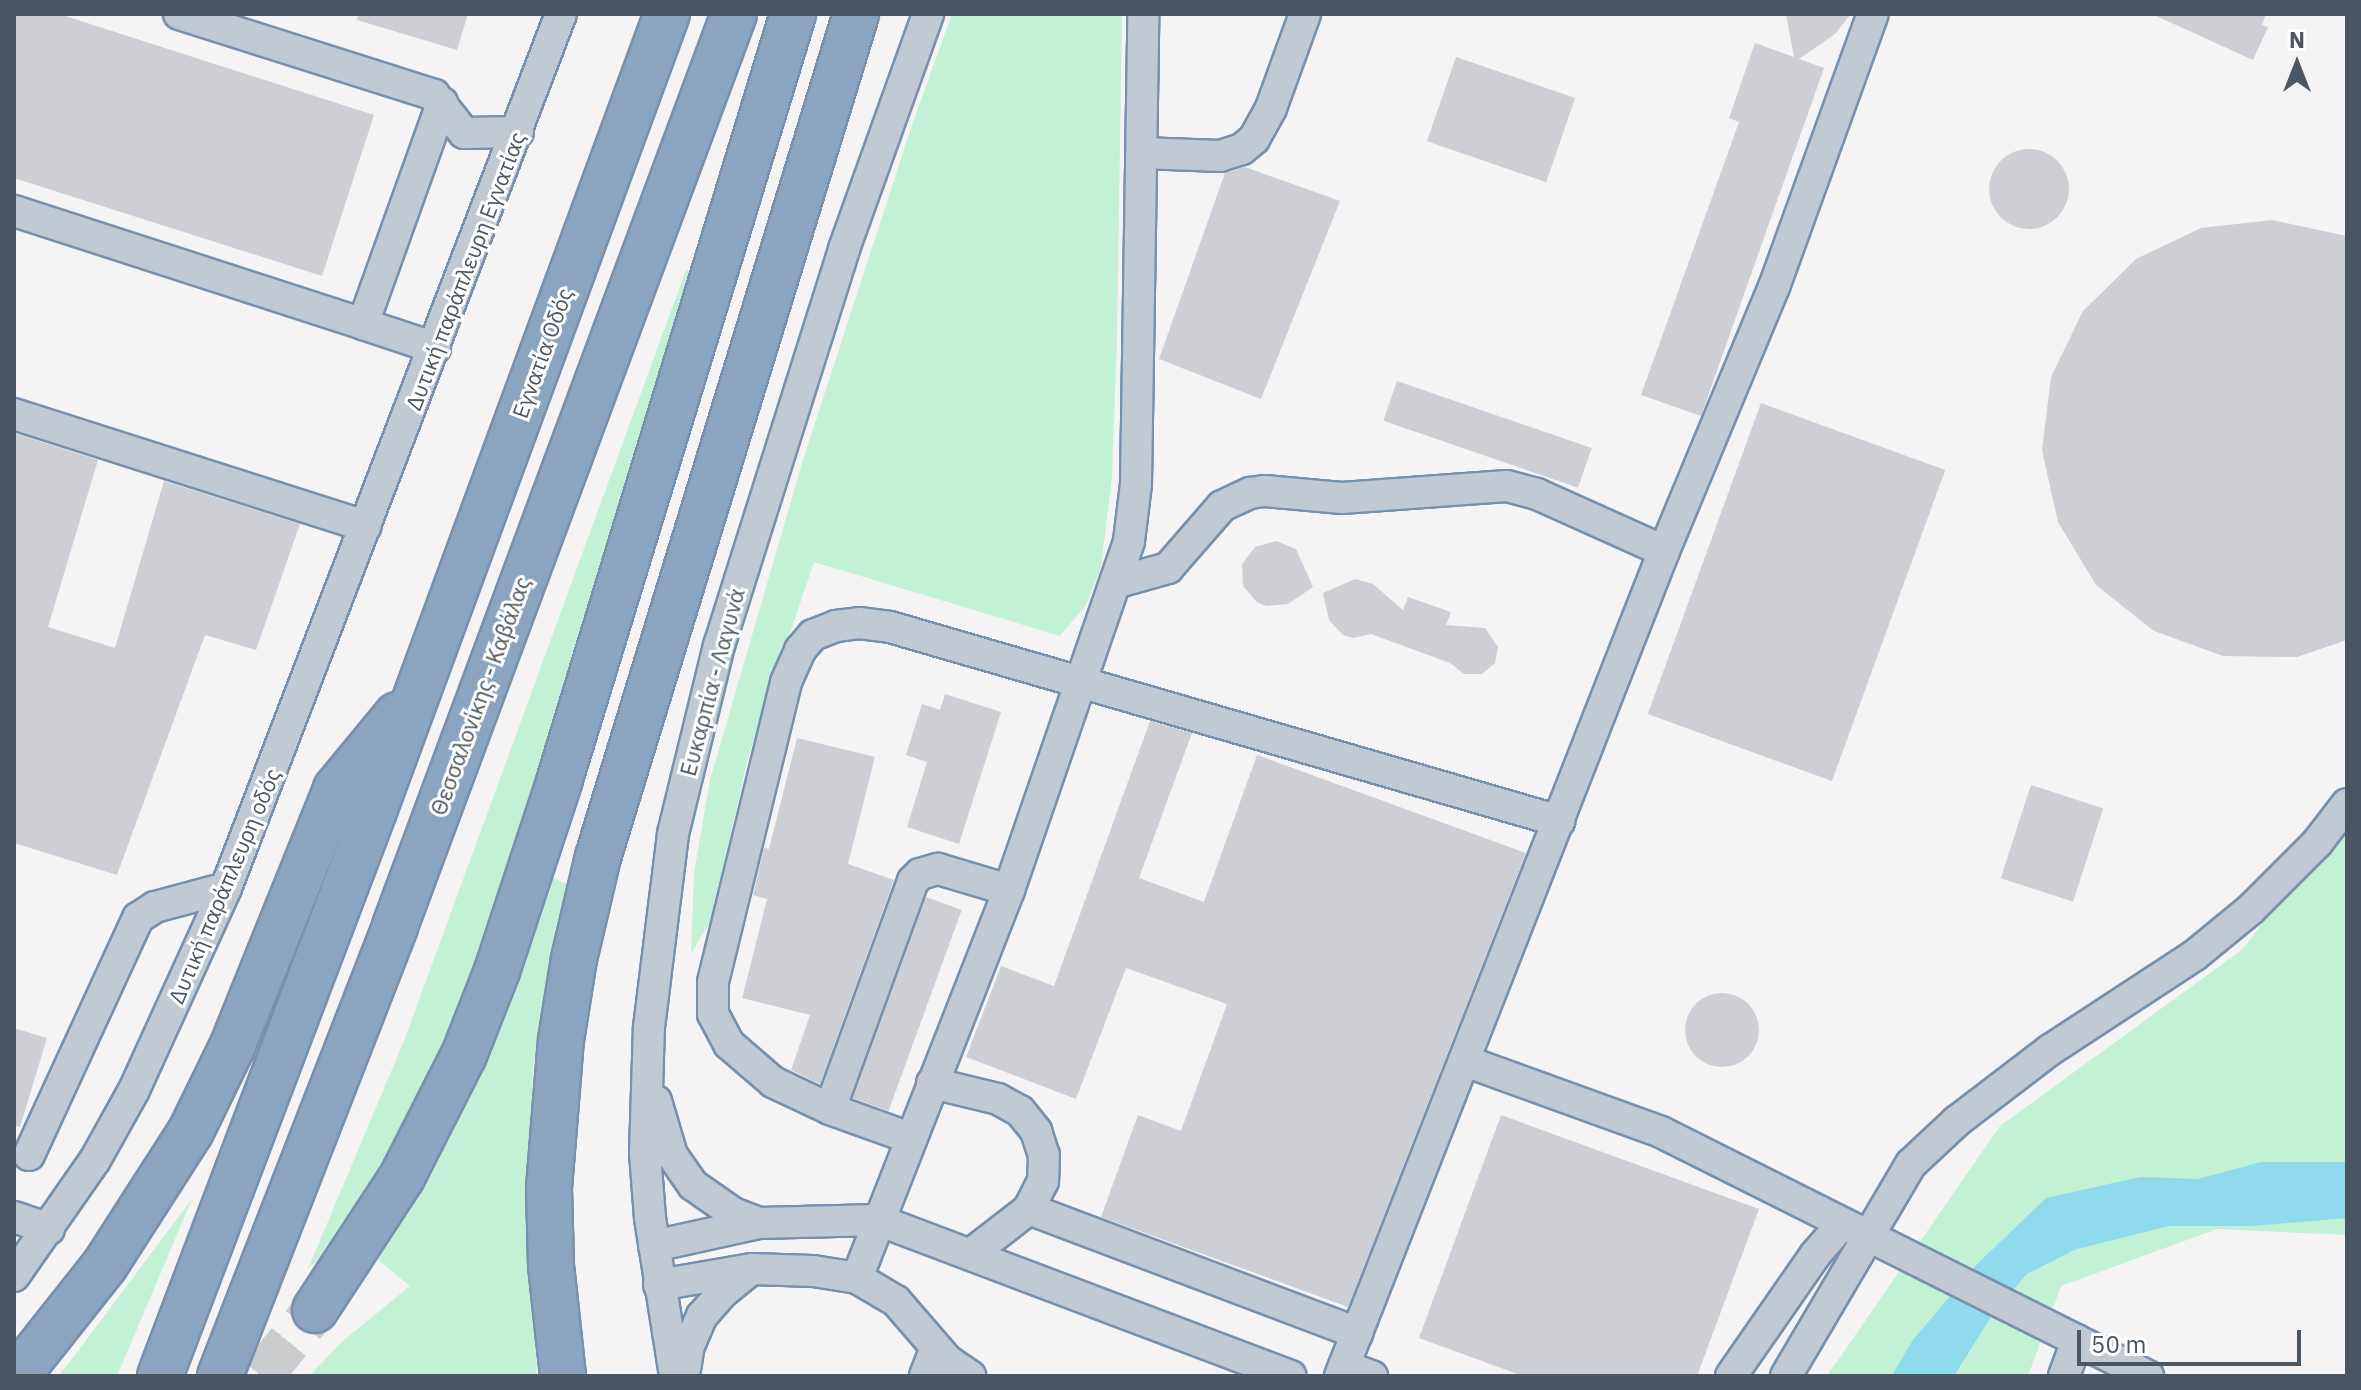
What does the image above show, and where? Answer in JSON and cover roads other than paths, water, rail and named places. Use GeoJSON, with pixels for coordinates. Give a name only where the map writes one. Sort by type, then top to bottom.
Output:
{"type":"FeatureCollection","features":[{"type":"Feature","properties":{"kind":"highway","name":"Εγνατία Οδός"},"geometry":{"type":"LineString","coordinates":[[417,692],[667,14]]}},
{"type":"Feature","properties":{"kind":"highway","name":"Θεσσαλονίκης - Καβάλας"},"geometry":{"type":"LineString","coordinates":[[220,1376],[395,926],[734,14]]}},
{"type":"Feature","properties":{"kind":"highway"},"geometry":{"type":"LineString","coordinates":[[315,1310],[362,1241],[423,1139],[464,1055],[497,971],[564,768],[793,14]]}},
{"type":"Feature","properties":{"kind":"highway"},"geometry":{"type":"LineString","coordinates":[[563,1376],[551,1265],[549,1188],[561,1040],[574,959],[614,804],[856,14]]}},
{"type":"Feature","properties":{"kind":"highway"},"geometry":{"type":"LineString","coordinates":[[17,1376],[105,1265],[191,1131],[232,1047],[336,789],[417,692]]}},
{"type":"Feature","properties":{"kind":"highway"},"geometry":{"type":"LineString","coordinates":[[160,1376],[417,692]]}},
{"type":"Feature","properties":{"kind":"street"},"geometry":{"type":"LineString","coordinates":[[179,14],[430,93],[442,103],[464,133],[477,136],[518,132]]}},
{"type":"Feature","properties":{"kind":"street","name":"Δυτική παράπλευρη Εγνατίας"},"geometry":{"type":"LineString","coordinates":[[366,526],[561,14]]}},
{"type":"Feature","properties":{"kind":"street","name":"Ευκαρπία - Λαγυνά"},"geometry":{"type":"LineString","coordinates":[[675,1376],[646,1183],[646,1059],[657,939],[673,834],[719,646],[844,249],[928,14]]}},
{"type":"Feature","properties":{"kind":"street"},"geometry":{"type":"LineString","coordinates":[[857,1278],[1009,890],[1118,582],[1132,526],[1136,484],[1143,14]]}},
{"type":"Feature","properties":{"kind":"street"},"geometry":{"type":"LineString","coordinates":[[1142,153],[1220,156],[1250,143],[1271,108],[1305,14]]}},
{"type":"Feature","properties":{"kind":"street"},"geometry":{"type":"LineString","coordinates":[[1352,1373],[1357,1333],[1664,551],[1774,287],[1873,14]]}},
{"type":"Feature","properties":{"kind":"street"},"geometry":{"type":"LineString","coordinates":[[363,324],[442,103]]}},
{"type":"Feature","properties":{"kind":"street"},"geometry":{"type":"LineString","coordinates":[[14,211],[435,348]]}},
{"type":"Feature","properties":{"kind":"street"},"geometry":{"type":"LineString","coordinates":[[14,414],[366,526]]}},
{"type":"Feature","properties":{"kind":"street"},"geometry":{"type":"LineString","coordinates":[[1118,582],[1168,568],[1222,506],[1235,498],[1265,491],[1342,498],[1507,486],[1537,494],[1664,551]]}},
{"type":"Feature","properties":{"kind":"street","name":"Δυτική παράπλευρη οδός"},"geometry":{"type":"LineString","coordinates":[[14,1276],[95,1160],[134,1090],[226,888],[366,526]]}},
{"type":"Feature","properties":{"kind":"street"},"geometry":{"type":"LineString","coordinates":[[910,1138],[830,1109],[773,1082],[742,1058],[719,1029],[711,999],[786,682],[800,650],[813,635],[836,626],[859,623],[890,627],[1559,821]]}},
{"type":"Feature","properties":{"kind":"street"},"geometry":{"type":"LineString","coordinates":[[1786,1376],[1911,1164],[1957,1121],[2050,1050],[2148,988],[2251,909],[2317,843],[2347,804]]}},
{"type":"Feature","properties":{"kind":"street"},"geometry":{"type":"LineString","coordinates":[[830,1109],[913,881],[920,874],[938,869],[1009,890]]}},
{"type":"Feature","properties":{"kind":"street"},"geometry":{"type":"LineString","coordinates":[[29,1155],[138,918],[155,907],[226,888]]}},
{"type":"Feature","properties":{"kind":"street"},"geometry":{"type":"LineString","coordinates":[[646,1059],[661,1123],[680,1169],[710,1199],[759,1223]]}},
{"type":"Feature","properties":{"kind":"street"},"geometry":{"type":"LineString","coordinates":[[1465,1061],[1661,1132],[2148,1376]]}},
{"type":"Feature","properties":{"kind":"street"},"geometry":{"type":"LineString","coordinates":[[932,1083],[998,1099],[1020,1111],[1036,1131],[1044,1155],[1043,1181],[1029,1209],[972,1253]]}},
{"type":"Feature","properties":{"kind":"street"},"geometry":{"type":"LineString","coordinates":[[1029,1209],[1357,1333]]}},
{"type":"Feature","properties":{"kind":"street"},"geometry":{"type":"LineString","coordinates":[[14,1217],[49,1229]]}},
{"type":"Feature","properties":{"kind":"street"},"geometry":{"type":"LineString","coordinates":[[654,1246],[759,1223],[878,1220],[1291,1376]]}},
{"type":"Feature","properties":{"kind":"street"},"geometry":{"type":"LineString","coordinates":[[1731,1376],[1815,1255],[1842,1224]]}},
{"type":"Feature","properties":{"kind":"street"},"geometry":{"type":"LineString","coordinates":[[684,1376],[689,1346],[702,1316],[723,1292],[752,1269]]}},
{"type":"Feature","properties":{"kind":"street"},"geometry":{"type":"LineString","coordinates":[[659,1285],[752,1269],[813,1271],[857,1278],[896,1301],[931,1362],[970,1376]]}},
{"type":"Feature","properties":{"kind":"street"},"geometry":{"type":"LineString","coordinates":[[2064,1376],[2077,1340]]}},
{"type":"Feature","properties":{"kind":"water"},"geometry":{"type":"Polygon","coordinates":[[[2261,1162],[2347,1162],[2347,1218],[2253,1226],[2169,1226],[2074,1250],[2027,1274],[1994,1312],[1954,1376],[1892,1376],[1912,1341],[1977,1264],[2046,1198],[2140,1177],[2198,1179],[2261,1162]]]}},
{"type":"Feature","properties":{"kind":"tunnel"},"geometry":{"type":"LineString","coordinates":[[261,1376],[315,1310]]}}]}
